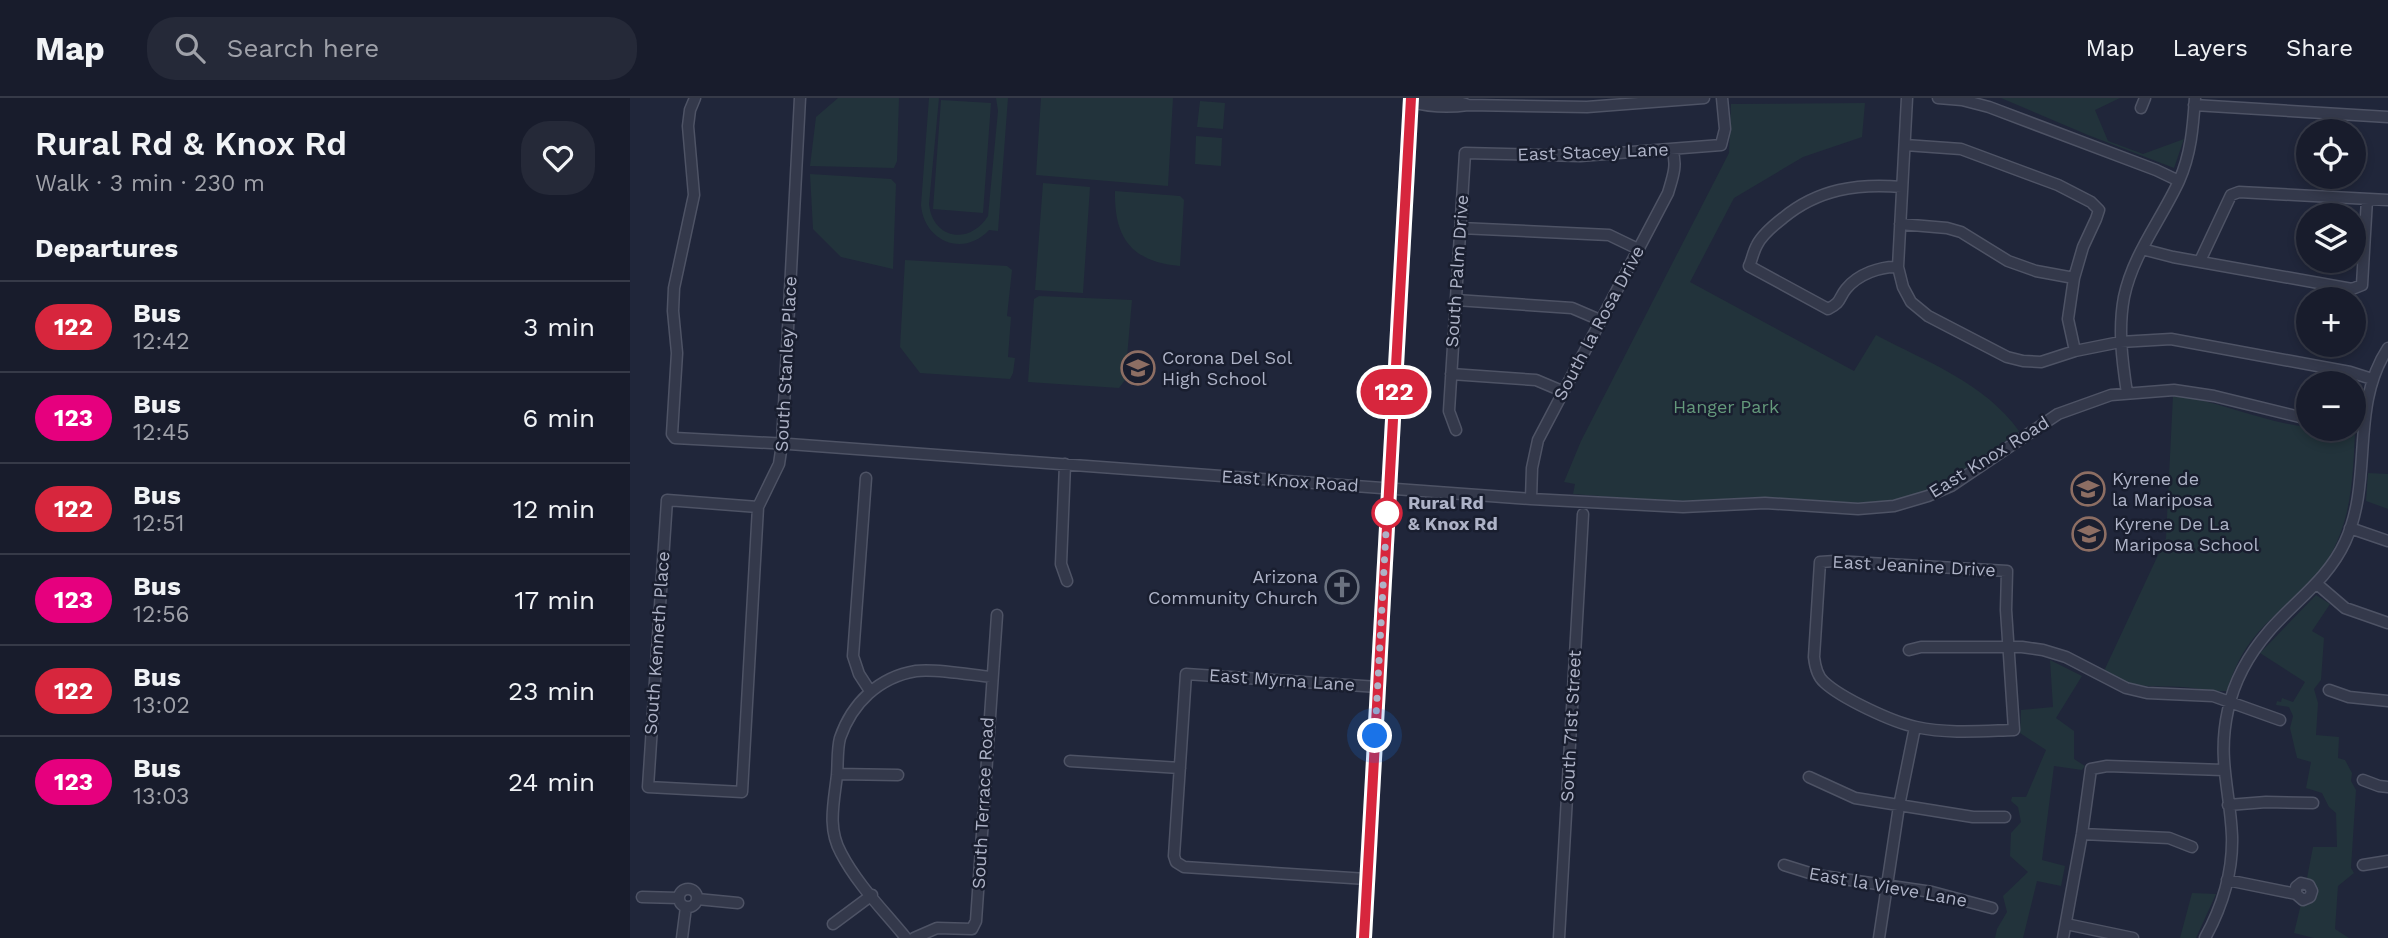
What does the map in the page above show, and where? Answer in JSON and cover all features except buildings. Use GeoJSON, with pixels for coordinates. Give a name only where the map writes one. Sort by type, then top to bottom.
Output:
{"type":"FeatureCollection","features":[{"type":"Feature","properties":{"kind":"main road"},"geometry":{"type":"LineString","coordinates":[[1364,938],[1411,100]]}},
{"type":"Feature","properties":{"kind":"street","name":"East Knox Road"},"geometry":{"type":"LineString","coordinates":[[695,98],[688,126],[694,195],[674,288],[677,353],[672,434],[675,438],[1531,499],[1674,507],[1765,503],[1858,509],[1894,506],[1951,486],[2058,414],[2093,400],[2127,393],[2174,390],[2199,393],[2296,416]]}},
{"type":"Feature","properties":{"kind":"street","name":"South Stanley Place"},"geometry":{"type":"LineString","coordinates":[[742,792],[758,507],[779,464],[782,444],[800,98]]}},
{"type":"Feature","properties":{"kind":"street"},"geometry":{"type":"LineString","coordinates":[[1411,100],[1425,106],[1587,107],[1704,98]]}},
{"type":"Feature","properties":{"kind":"street","name":"East Stacey Lane"},"geometry":{"type":"LineString","coordinates":[[1465,153],[1580,156],[1721,145],[1725,129],[1722,98]]}},
{"type":"Feature","properties":{"kind":"street"},"geometry":{"type":"LineString","coordinates":[[1907,98],[1898,267],[1903,287],[1911,302],[1928,316],[2007,357],[2023,361],[2041,362],[2075,351],[2120,342],[2154,339],[2185,341],[2350,372],[2372,379]]}},
{"type":"Feature","properties":{"kind":"street"},"geometry":{"type":"LineString","coordinates":[[1938,98],[1991,102],[2179,181]]}},
{"type":"Feature","properties":{"kind":"street"},"geometry":{"type":"LineString","coordinates":[[2127,393],[2120,342],[2124,296],[2142,249],[2179,181],[2192,140],[2194,101],[2249,103],[2388,117]]}},
{"type":"Feature","properties":{"kind":"street"},"geometry":{"type":"LineString","coordinates":[[1905,145],[1961,149],[2058,185],[2091,202],[2099,210],[2083,247],[2074,278],[2068,319],[2075,351]]}},
{"type":"Feature","properties":{"kind":"street","name":"South la Rosa Drive"},"geometry":{"type":"LineString","coordinates":[[1531,499],[1532,468],[1538,440],[1668,193],[1674,173],[1675,156],[1672,150]]}},
{"type":"Feature","properties":{"kind":"street","name":"South Palm Drive"},"geometry":{"type":"LineString","coordinates":[[1456,430],[1449,411],[1465,153]]}},
{"type":"Feature","properties":{"kind":"street"},"geometry":{"type":"LineString","coordinates":[[1898,267],[1877,269],[1860,278],[1846,289],[1838,304],[1828,309],[1749,266],[1757,244],[1772,226],[1796,207],[1843,188],[1875,185],[1902,187]]}},
{"type":"Feature","properties":{"kind":"street"},"geometry":{"type":"LineString","coordinates":[[2200,261],[2231,195],[2239,192],[2388,200]]}},
{"type":"Feature","properties":{"kind":"street"},"geometry":{"type":"LineString","coordinates":[[2142,249],[2352,289],[2362,285],[2367,199]]}},
{"type":"Feature","properties":{"kind":"street"},"geometry":{"type":"LineString","coordinates":[[1900,224],[1947,228],[1961,232],[2008,261],[2036,271],[2074,278]]}},
{"type":"Feature","properties":{"kind":"street"},"geometry":{"type":"LineString","coordinates":[[1460,228],[1609,235],[1638,249]]}},
{"type":"Feature","properties":{"kind":"street"},"geometry":{"type":"LineString","coordinates":[[1456,300],[1572,308],[1600,320]]}},
{"type":"Feature","properties":{"kind":"street"},"geometry":{"type":"LineString","coordinates":[[2366,399],[2372,379],[2388,348]]}},
{"type":"Feature","properties":{"kind":"street"},"geometry":{"type":"LineString","coordinates":[[1451,374],[1536,380],[1562,391]]}},
{"type":"Feature","properties":{"kind":"street"},"geometry":{"type":"LineString","coordinates":[[2209,937],[2227,880],[2232,848],[2223,770],[2224,731],[2230,701],[2242,672],[2258,646],[2276,624],[2317,584],[2336,558],[2350,528],[2359,492],[2359,441]]}},
{"type":"Feature","properties":{"kind":"street"},"geometry":{"type":"LineString","coordinates":[[1065,464],[1061,564],[1067,581]]}},
{"type":"Feature","properties":{"kind":"street"},"geometry":{"type":"LineString","coordinates":[[866,478],[853,656],[859,674],[870,691]]}},
{"type":"Feature","properties":{"kind":"street","name":"South Kenneth Place"},"geometry":{"type":"LineString","coordinates":[[742,792],[648,787],[667,500],[758,507]]}},
{"type":"Feature","properties":{"kind":"street","name":"South 71st Street"},"geometry":{"type":"LineString","coordinates":[[1559,938],[1583,514]]}},
{"type":"Feature","properties":{"kind":"street"},"geometry":{"type":"LineString","coordinates":[[2350,528],[2388,541]]}},
{"type":"Feature","properties":{"kind":"street","name":"East Jeanine Drive"},"geometry":{"type":"LineString","coordinates":[[1915,727],[1868,709],[1822,681],[1816,670],[1814,657],[1820,562],[2007,571],[2008,647]]}},
{"type":"Feature","properties":{"kind":"street"},"geometry":{"type":"LineString","coordinates":[[2317,584],[2345,608],[2388,623]]}},
{"type":"Feature","properties":{"kind":"street","name":"South Terrace Road"},"geometry":{"type":"LineString","coordinates":[[914,938],[937,928],[972,929],[976,921],[997,615]]}},
{"type":"Feature","properties":{"kind":"street"},"geometry":{"type":"LineString","coordinates":[[1909,650],[1921,646],[2035,648],[2080,664],[2113,683],[2136,691],[2201,694],[2230,701],[2280,720]]}},
{"type":"Feature","properties":{"kind":"street"},"geometry":{"type":"LineString","coordinates":[[1879,938],[1899,806],[1915,727],[1966,732],[2014,730],[2008,647]]}},
{"type":"Feature","properties":{"kind":"street"},"geometry":{"type":"LineString","coordinates":[[906,938],[840,853],[831,815],[840,739],[854,709],[870,691],[892,678],[918,671],[991,677]]}},
{"type":"Feature","properties":{"kind":"street","name":"East Myrna Lane"},"geometry":{"type":"LineString","coordinates":[[1180,768],[1186,674],[1378,687]]}},
{"type":"Feature","properties":{"kind":"street"},"geometry":{"type":"LineString","coordinates":[[2329,690],[2349,697],[2388,701]]}},
{"type":"Feature","properties":{"kind":"street"},"geometry":{"type":"LineString","coordinates":[[1070,761],[1180,768],[1174,856],[1176,862],[1184,867],[1367,880]]}},
{"type":"Feature","properties":{"kind":"street"},"geometry":{"type":"LineString","coordinates":[[2063,938],[2091,769],[2107,766],[2223,770]]}},
{"type":"Feature","properties":{"kind":"street"},"geometry":{"type":"LineString","coordinates":[[837,774],[898,775]]}},
{"type":"Feature","properties":{"kind":"street"},"geometry":{"type":"LineString","coordinates":[[1809,777],[1855,797],[1899,806],[1973,817],[2005,817]]}},
{"type":"Feature","properties":{"kind":"street"},"geometry":{"type":"LineString","coordinates":[[2363,780],[2379,786],[2388,786]]}},
{"type":"Feature","properties":{"kind":"street"},"geometry":{"type":"LineString","coordinates":[[2228,805],[2266,802],[2314,803]]}},
{"type":"Feature","properties":{"kind":"street"},"geometry":{"type":"LineString","coordinates":[[2082,834],[2169,838],[2192,847]]}},
{"type":"Feature","properties":{"kind":"street"},"geometry":{"type":"LineString","coordinates":[[2364,865],[2388,861]]}},
{"type":"Feature","properties":{"kind":"street","name":"East la Vieve Lane"},"geometry":{"type":"LineString","coordinates":[[1784,865],[1816,875],[1932,892],[1992,908]]}},
{"type":"Feature","properties":{"kind":"street"},"geometry":{"type":"LineString","coordinates":[[2227,880],[2295,894]]}},
{"type":"Feature","properties":{"kind":"street"},"geometry":{"type":"LineString","coordinates":[[689,888],[696,893],[697,899],[692,906],[686,907],[678,898],[681,892],[689,888]]}},
{"type":"Feature","properties":{"kind":"street"},"geometry":{"type":"LineString","coordinates":[[833,924],[872,895]]}},
{"type":"Feature","properties":{"kind":"street"},"geometry":{"type":"LineString","coordinates":[[642,897],[678,898]]}},
{"type":"Feature","properties":{"kind":"street"},"geometry":{"type":"LineString","coordinates":[[697,899],[738,903]]}},
{"type":"Feature","properties":{"kind":"street"},"geometry":{"type":"LineString","coordinates":[[682,938],[686,907]]}},
{"type":"Feature","properties":{"kind":"street"},"geometry":{"type":"LineString","coordinates":[[2066,924],[2133,938]]}},
{"type":"Feature","properties":{"kind":"green space"},"geometry":{"type":"Polygon","coordinates":[[[838,98],[899,98],[897,161],[894,168],[810,166],[816,117],[838,98]]]}},
{"type":"Feature","properties":{"kind":"green space"},"geometry":{"type":"Polygon","coordinates":[[[929,98],[939,98],[929,204],[937,225],[953,234],[962,234],[972,231],[988,216],[998,111],[996,98],[1008,98],[998,231],[989,230],[968,243],[946,242],[929,228],[924,218],[921,205],[929,98]]]}},
{"type":"Feature","properties":{"kind":"green space"},"geometry":{"type":"Polygon","coordinates":[[[1041,98],[1173,98],[1168,186],[1036,175],[1041,98]]]}},
{"type":"Feature","properties":{"kind":"green space"},"geometry":{"type":"Polygon","coordinates":[[[2001,98],[2120,98],[2095,110],[2108,141],[2143,154],[2184,139],[2174,168],[2001,98]]]}},
{"type":"Feature","properties":{"kind":"green space"},"geometry":{"type":"Polygon","coordinates":[[[941,100],[991,103],[983,213],[933,209],[941,100]]]}},
{"type":"Feature","properties":{"kind":"green space"},"geometry":{"type":"Polygon","coordinates":[[[1200,101],[1225,103],[1223,129],[1197,127],[1200,101]]]}},
{"type":"Feature","properties":{"kind":"green space","name":"Hanger Park"},"geometry":{"type":"Polygon","coordinates":[[[1865,103],[1862,137],[1803,157],[1734,198],[1690,282],[1854,371],[1876,335],[1972,387],[2005,414],[2019,431],[1972,467],[1934,489],[1881,502],[1841,503],[1760,497],[1681,501],[1573,494],[1575,484],[1564,482],[1581,441],[1729,153],[1731,104],[1865,103]]]}},
{"type":"Feature","properties":{"kind":"green space"},"geometry":{"type":"Polygon","coordinates":[[[1196,136],[1222,138],[1221,166],[1195,164],[1196,136]]]}},
{"type":"Feature","properties":{"kind":"green space"},"geometry":{"type":"Polygon","coordinates":[[[810,174],[891,179],[896,184],[893,269],[841,257],[813,229],[810,174]]]}},
{"type":"Feature","properties":{"kind":"green space"},"geometry":{"type":"Polygon","coordinates":[[[1043,183],[1090,187],[1083,293],[1035,290],[1043,183]]]}},
{"type":"Feature","properties":{"kind":"green space"},"geometry":{"type":"Polygon","coordinates":[[[1115,191],[1180,196],[1184,200],[1180,266],[1149,259],[1129,245],[1118,222],[1115,191]]]}},
{"type":"Feature","properties":{"kind":"green space"},"geometry":{"type":"Polygon","coordinates":[[[905,260],[1007,266],[1012,270],[1007,316],[1011,317],[1008,357],[1015,358],[1010,379],[920,373],[900,347],[905,260]]]}},
{"type":"Feature","properties":{"kind":"green space"},"geometry":{"type":"Polygon","coordinates":[[[1039,296],[1132,300],[1125,380],[1119,388],[1028,382],[1034,299],[1039,296]]]}},
{"type":"Feature","properties":{"kind":"green space"},"geometry":{"type":"Polygon","coordinates":[[[2173,395],[2296,425],[2296,441],[2354,441],[2348,509],[2332,552],[2306,586],[2251,641],[2238,662],[2227,691],[2142,685],[2124,681],[2104,671],[2166,538],[2173,395]]]}},
{"type":"Feature","properties":{"kind":"green space"},"geometry":{"type":"Polygon","coordinates":[[[2368,473],[2388,474],[2388,509],[2366,501],[2368,473]]]}},
{"type":"Feature","properties":{"kind":"green space"},"geometry":{"type":"Polygon","coordinates":[[[2316,595],[2330,604],[2312,631],[2324,638],[2321,680],[2314,689],[2318,703],[2316,735],[2339,737],[2338,758],[2345,760],[2356,790],[2351,868],[2354,873],[2338,886],[2335,929],[2349,938],[2314,938],[2294,933],[2301,904],[2311,903],[2317,896],[2316,884],[2307,878],[2313,847],[2337,847],[2336,813],[2329,807],[2322,793],[2306,788],[2311,762],[2297,758],[2290,728],[2293,716],[2289,707],[2276,705],[2282,698],[2293,702],[2305,682],[2260,653],[2316,595]]]}},
{"type":"Feature","properties":{"kind":"green space"},"geometry":{"type":"Polygon","coordinates":[[[2050,660],[2082,676],[2056,718],[2074,731],[2074,759],[2085,766],[2082,770],[2054,766],[2042,860],[2065,866],[2061,886],[2037,881],[2023,938],[1995,938],[2007,912],[2003,896],[2028,872],[2010,856],[2011,833],[2021,822],[2018,807],[2011,801],[2012,797],[2026,797],[2046,750],[2020,733],[2021,710],[2053,707],[2050,660]]]}},
{"type":"Feature","properties":{"kind":"green space"},"geometry":{"type":"Polygon","coordinates":[[[2192,893],[2216,894],[2196,938],[2180,938],[2192,893]]]}},
{"type":"Feature","properties":{"kind":"bus line","name":"122"},"geometry":{"type":"LineString","coordinates":[[1364,938],[1411,98]]}},
{"type":"Feature","properties":{"kind":"place","name":"Corona Del Sol High School"},"geometry":{"type":"Point","coordinates":[1138,368]}},
{"type":"Feature","properties":{"kind":"place","name":"Kyrene de la Mariposa"},"geometry":{"type":"Point","coordinates":[2088,489]}},
{"type":"Feature","properties":{"kind":"place","name":"Rural Rd & Knox Rd"},"geometry":{"type":"Point","coordinates":[1387,513]}},
{"type":"Feature","properties":{"kind":"place","name":"Kyrene De La Mariposa School"},"geometry":{"type":"Point","coordinates":[2089,534]}},
{"type":"Feature","properties":{"kind":"place","name":"Arizona Community Church"},"geometry":{"type":"Point","coordinates":[1342,587]}},
{"type":"Feature","properties":{"kind":"route"},"geometry":{"type":"LineString","coordinates":[[1375,736],[1387,513]]}}]}
